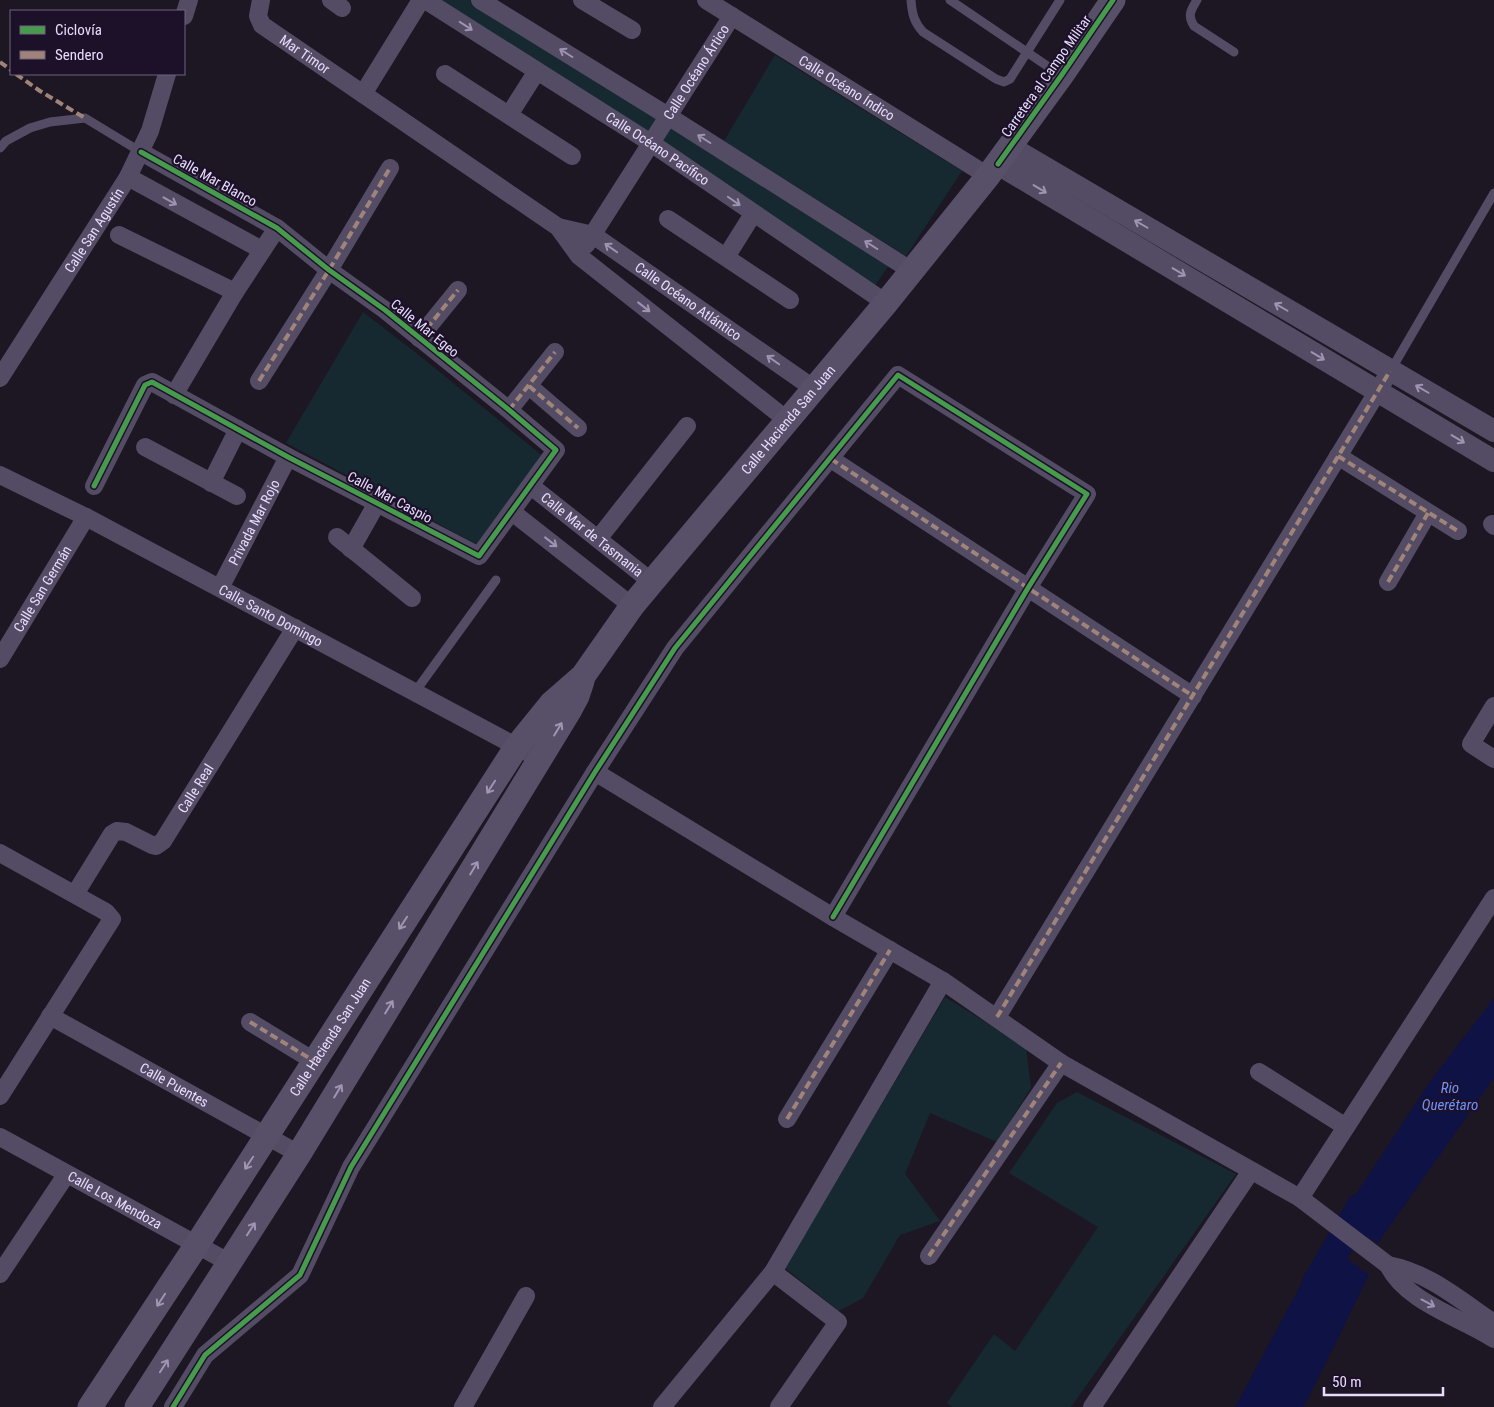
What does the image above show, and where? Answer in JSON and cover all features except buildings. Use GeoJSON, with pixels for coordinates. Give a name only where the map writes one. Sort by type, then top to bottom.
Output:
{"type":"FeatureCollection","features":[{"type":"Feature","properties":{"kind":"main road","name":"Carretera al Campo Militar"},"geometry":{"type":"LineString","coordinates":[[999,162],[1113,0]]}},
{"type":"Feature","properties":{"kind":"main road","name":"Calle Hacienda San Juan"},"geometry":{"type":"LineString","coordinates":[[90,1407],[518,746],[551,704],[583,676],[632,606],[886,303],[999,162]]}},
{"type":"Feature","properties":{"kind":"main road","name":"Calle Hacienda San Juan"},"geometry":{"type":"LineString","coordinates":[[137,1407],[299,1154],[540,759],[573,704],[583,676]]}},
{"type":"Feature","properties":{"kind":"street"},"geometry":{"type":"LineString","coordinates":[[362,94],[421,0]]}},
{"type":"Feature","properties":{"kind":"street","name":"Calle Océano Pacífico"},"geometry":{"type":"LineString","coordinates":[[425,0],[651,143],[886,303]]}},
{"type":"Feature","properties":{"kind":"street"},"geometry":{"type":"LineString","coordinates":[[480,0],[668,116],[912,271]]}},
{"type":"Feature","properties":{"kind":"street"},"geometry":{"type":"LineString","coordinates":[[582,0],[632,30]]}},
{"type":"Feature","properties":{"kind":"street","name":"Calle Océano Índico"},"geometry":{"type":"LineString","coordinates":[[706,0],[999,162]]}},
{"type":"Feature","properties":{"kind":"street","name":"Mar Timor"},"geometry":{"type":"LineString","coordinates":[[260,3],[258,16],[262,25],[362,94]]}},
{"type":"Feature","properties":{"kind":"street","name":"Calle Océano Ártico"},"geometry":{"type":"LineString","coordinates":[[579,256],[732,16]]}},
{"type":"Feature","properties":{"kind":"street"},"geometry":{"type":"LineString","coordinates":[[509,115],[537,71]]}},
{"type":"Feature","properties":{"kind":"street"},"geometry":{"type":"LineString","coordinates":[[445,74],[572,156]]}},
{"type":"Feature","properties":{"kind":"street","name":"Calle San Agustín"},"geometry":{"type":"LineString","coordinates":[[0,378],[142,152],[167,75]]}},
{"type":"Feature","properties":{"kind":"street","name":"Calle Océano Atlántico"},"geometry":{"type":"LineString","coordinates":[[362,94],[558,227],[579,256],[788,420]]}},
{"type":"Feature","properties":{"kind":"street","name":"Calle Mar Blanco"},"geometry":{"type":"LineString","coordinates":[[142,152],[277,228]]}},
{"type":"Feature","properties":{"kind":"street"},"geometry":{"type":"LineString","coordinates":[[999,162],[1390,371],[1494,431]]}},
{"type":"Feature","properties":{"kind":"street"},"geometry":{"type":"LineString","coordinates":[[999,162],[1494,461]]}},
{"type":"Feature","properties":{"kind":"street"},"geometry":{"type":"LineString","coordinates":[[259,381],[390,168]]}},
{"type":"Feature","properties":{"kind":"street"},"geometry":{"type":"LineString","coordinates":[[128,177],[262,250]]}},
{"type":"Feature","properties":{"kind":"street"},"geometry":{"type":"LineString","coordinates":[[726,257],[753,214]]}},
{"type":"Feature","properties":{"kind":"street"},"geometry":{"type":"LineString","coordinates":[[668,219],[790,300]]}},
{"type":"Feature","properties":{"kind":"street","name":"Calle Océano Atlántico"},"geometry":{"type":"LineString","coordinates":[[558,227],[593,235],[813,388]]}},
{"type":"Feature","properties":{"kind":"street"},"geometry":{"type":"LineString","coordinates":[[174,395],[235,292],[277,228]]}},
{"type":"Feature","properties":{"kind":"street","name":"Calle Mar Egeo"},"geometry":{"type":"LineString","coordinates":[[277,228],[329,270],[385,310],[556,450]]}},
{"type":"Feature","properties":{"kind":"street"},"geometry":{"type":"LineString","coordinates":[[119,235],[235,292]]}},
{"type":"Feature","properties":{"kind":"street"},"geometry":{"type":"LineString","coordinates":[[419,338],[458,290]]}},
{"type":"Feature","properties":{"kind":"street"},"geometry":{"type":"LineString","coordinates":[[509,410],[556,352]]}},
{"type":"Feature","properties":{"kind":"street"},"geometry":{"type":"LineString","coordinates":[[997,1017],[1390,371]]}},
{"type":"Feature","properties":{"kind":"street"},"geometry":{"type":"LineString","coordinates":[[173,1407],[205,1355],[300,1275],[351,1167],[595,772],[675,648],[898,375],[1088,494],[1028,588],[833,917]]}},
{"type":"Feature","properties":{"kind":"street","name":"Calle Mar Caspio"},"geometry":{"type":"LineString","coordinates":[[94,486],[145,385],[152,382],[288,457],[479,556],[556,450]]}},
{"type":"Feature","properties":{"kind":"street"},"geometry":{"type":"LineString","coordinates":[[529,386],[578,428]]}},
{"type":"Feature","properties":{"kind":"street"},"geometry":{"type":"LineString","coordinates":[[598,539],[687,426]]}},
{"type":"Feature","properties":{"kind":"street"},"geometry":{"type":"LineString","coordinates":[[211,482],[238,429]]}},
{"type":"Feature","properties":{"kind":"street"},"geometry":{"type":"LineString","coordinates":[[145,447],[237,496]]}},
{"type":"Feature","properties":{"kind":"street"},"geometry":{"type":"LineString","coordinates":[[1338,456],[1458,531]]}},
{"type":"Feature","properties":{"kind":"street","name":"Privada Mar Rojo"},"geometry":{"type":"LineString","coordinates":[[220,588],[288,457]]}},
{"type":"Feature","properties":{"kind":"street"},"geometry":{"type":"LineString","coordinates":[[830,459],[1192,696]]}},
{"type":"Feature","properties":{"kind":"street","name":"Calle Santo Domingo"},"geometry":{"type":"LineString","coordinates":[[0,475],[86,517],[540,759]]}},
{"type":"Feature","properties":{"kind":"street","name":"Calle Mar de Tasmania"},"geometry":{"type":"LineString","coordinates":[[531,486],[652,582]]}},
{"type":"Feature","properties":{"kind":"street"},"geometry":{"type":"LineString","coordinates":[[351,549],[377,503]]}},
{"type":"Feature","properties":{"kind":"street"},"geometry":{"type":"LineString","coordinates":[[512,512],[632,606]]}},
{"type":"Feature","properties":{"kind":"street"},"geometry":{"type":"LineString","coordinates":[[1388,582],[1428,513]]}},
{"type":"Feature","properties":{"kind":"street","name":"Calle San Germán"},"geometry":{"type":"LineString","coordinates":[[0,659],[86,517]]}},
{"type":"Feature","properties":{"kind":"street"},"geometry":{"type":"LineString","coordinates":[[337,537],[412,598]]}},
{"type":"Feature","properties":{"kind":"street","name":"Calle Real"},"geometry":{"type":"LineString","coordinates":[[75,894],[112,834],[117,831],[126,832],[156,846],[163,841],[296,628]]}},
{"type":"Feature","properties":{"kind":"street"},"geometry":{"type":"LineString","coordinates":[[1494,706],[1471,744],[1494,759]]}},
{"type":"Feature","properties":{"kind":"street"},"geometry":{"type":"LineString","coordinates":[[595,772],[833,917],[943,981],[1061,1062],[1300,1198],[1401,1275],[1414,1295],[1494,1339]]}},
{"type":"Feature","properties":{"kind":"street"},"geometry":{"type":"LineString","coordinates":[[0,853],[109,914],[112,919],[0,1096]]}},
{"type":"Feature","properties":{"kind":"street"},"geometry":{"type":"LineString","coordinates":[[1300,1198],[1494,898]]}},
{"type":"Feature","properties":{"kind":"street"},"geometry":{"type":"LineString","coordinates":[[787,1120],[890,950]]}},
{"type":"Feature","properties":{"kind":"street"},"geometry":{"type":"LineString","coordinates":[[662,1407],[773,1272],[943,981]]}},
{"type":"Feature","properties":{"kind":"street","name":"Calle Puentes"},"geometry":{"type":"LineString","coordinates":[[50,1016],[299,1154]]}},
{"type":"Feature","properties":{"kind":"street"},"geometry":{"type":"LineString","coordinates":[[250,1022],[314,1061]]}},
{"type":"Feature","properties":{"kind":"street"},"geometry":{"type":"LineString","coordinates":[[929,1256],[1061,1062]]}},
{"type":"Feature","properties":{"kind":"street"},"geometry":{"type":"LineString","coordinates":[[1259,1072],[1346,1127]]}},
{"type":"Feature","properties":{"kind":"street","name":"Calle Los Mendoza"},"geometry":{"type":"LineString","coordinates":[[0,1138],[230,1263]]}},
{"type":"Feature","properties":{"kind":"street"},"geometry":{"type":"LineString","coordinates":[[1092,1407],[1252,1170]]}},
{"type":"Feature","properties":{"kind":"street"},"geometry":{"type":"LineString","coordinates":[[1,1272],[66,1175]]}},
{"type":"Feature","properties":{"kind":"street"},"geometry":{"type":"LineString","coordinates":[[773,1272],[838,1322],[779,1407]]}},
{"type":"Feature","properties":{"kind":"street"},"geometry":{"type":"LineString","coordinates":[[1401,1275],[1426,1278],[1494,1323]]}},
{"type":"Feature","properties":{"kind":"street"},"geometry":{"type":"LineString","coordinates":[[463,1407],[526,1296]]}},
{"type":"Feature","properties":{"kind":"lane"},"geometry":{"type":"LineString","coordinates":[[912,0],[915,24],[923,32],[996,79],[1004,82],[1010,80],[1060,0]]}},
{"type":"Feature","properties":{"kind":"lane"},"geometry":{"type":"LineString","coordinates":[[950,0],[1061,76]]}},
{"type":"Feature","properties":{"kind":"lane"},"geometry":{"type":"LineString","coordinates":[[1197,0],[1189,14],[1194,26],[1234,52]]}},
{"type":"Feature","properties":{"kind":"lane"},"geometry":{"type":"LineString","coordinates":[[0,148],[6,141],[30,128],[50,122],[85,118],[142,152]]}},
{"type":"Feature","properties":{"kind":"lane"},"geometry":{"type":"LineString","coordinates":[[1390,371],[1494,193]]}},
{"type":"Feature","properties":{"kind":"lane"},"geometry":{"type":"LineString","coordinates":[[416,692],[496,580]]}},
{"type":"Feature","properties":{"kind":"shaded area"},"geometry":{"type":"Polygon","coordinates":[[[433,0],[470,0],[669,120],[890,264],[874,287],[433,0]]]}},
{"type":"Feature","properties":{"kind":"shaded area"},"geometry":{"type":"Polygon","coordinates":[[[775,55],[962,171],[906,256],[724,141],[775,55]]]}},
{"type":"Feature","properties":{"kind":"shaded area"},"geometry":{"type":"Polygon","coordinates":[[[363,312],[544,457],[478,545],[286,443],[363,312]]]}},
{"type":"Feature","properties":{"kind":"shaded area"},"geometry":{"type":"Polygon","coordinates":[[[945,997],[1026,1047],[1031,1088],[997,1142],[930,1113],[905,1174],[940,1221],[900,1235],[863,1298],[839,1311],[785,1268],[945,997]]]}},
{"type":"Feature","properties":{"kind":"shaded area"},"geometry":{"type":"Polygon","coordinates":[[[1077,1092],[1236,1174],[1071,1407],[953,1407],[947,1403],[994,1334],[1015,1351],[1098,1227],[1009,1173],[1057,1103],[1077,1092]]]}},
{"type":"Feature","properties":{"kind":"water","name":"Rio Querétaro"},"geometry":{"type":"Polygon","coordinates":[[[1494,998],[1494,1078],[1378,1243],[1339,1220],[1429,1083],[1494,998]]]}},
{"type":"Feature","properties":{"kind":"water"},"geometry":{"type":"Polygon","coordinates":[[[1324,1242],[1369,1275],[1304,1407],[1235,1407],[1324,1242]]]}},
{"type":"Feature","properties":{"kind":"waterway"},"geometry":{"type":"LineString","coordinates":[[1316,1284],[1360,1208]]}},
{"type":"Feature","properties":{"kind":"marked path"},"geometry":{"type":"LineString","coordinates":[[0,62],[10,69]]}},
{"type":"Feature","properties":{"kind":"marked path"},"geometry":{"type":"LineString","coordinates":[[17,75],[85,118]]}},
{"type":"Feature","properties":{"kind":"marked path"},"geometry":{"type":"LineString","coordinates":[[259,381],[390,168]]}},
{"type":"Feature","properties":{"kind":"marked path"},"geometry":{"type":"LineString","coordinates":[[419,338],[458,290]]}},
{"type":"Feature","properties":{"kind":"marked path"},"geometry":{"type":"LineString","coordinates":[[509,410],[555,352]]}},
{"type":"Feature","properties":{"kind":"marked path"},"geometry":{"type":"LineString","coordinates":[[997,1017],[1390,371]]}},
{"type":"Feature","properties":{"kind":"marked path"},"geometry":{"type":"LineString","coordinates":[[529,386],[578,428]]}},
{"type":"Feature","properties":{"kind":"marked path"},"geometry":{"type":"LineString","coordinates":[[1338,456],[1458,531]]}},
{"type":"Feature","properties":{"kind":"marked path"},"geometry":{"type":"LineString","coordinates":[[831,459],[1193,696]]}},
{"type":"Feature","properties":{"kind":"marked path"},"geometry":{"type":"LineString","coordinates":[[1388,582],[1428,513]]}},
{"type":"Feature","properties":{"kind":"marked path"},"geometry":{"type":"LineString","coordinates":[[787,1119],[890,950]]}},
{"type":"Feature","properties":{"kind":"marked path"},"geometry":{"type":"LineString","coordinates":[[250,1022],[314,1061]]}},
{"type":"Feature","properties":{"kind":"marked path"},"geometry":{"type":"LineString","coordinates":[[929,1256],[1061,1063]]}},
{"type":"Feature","properties":{"kind":"cycle path"},"geometry":{"type":"LineString","coordinates":[[998,164],[1113,0]]}},
{"type":"Feature","properties":{"kind":"cycle path"},"geometry":{"type":"LineString","coordinates":[[94,486],[145,385],[152,382],[288,457],[479,556],[556,450],[385,310],[329,270],[277,228],[141,152]]}},
{"type":"Feature","properties":{"kind":"cycle path"},"geometry":{"type":"LineString","coordinates":[[173,1407],[205,1355],[300,1275],[351,1167],[595,772],[675,648],[898,375],[1087,494],[1028,588],[833,917]]}}]}
